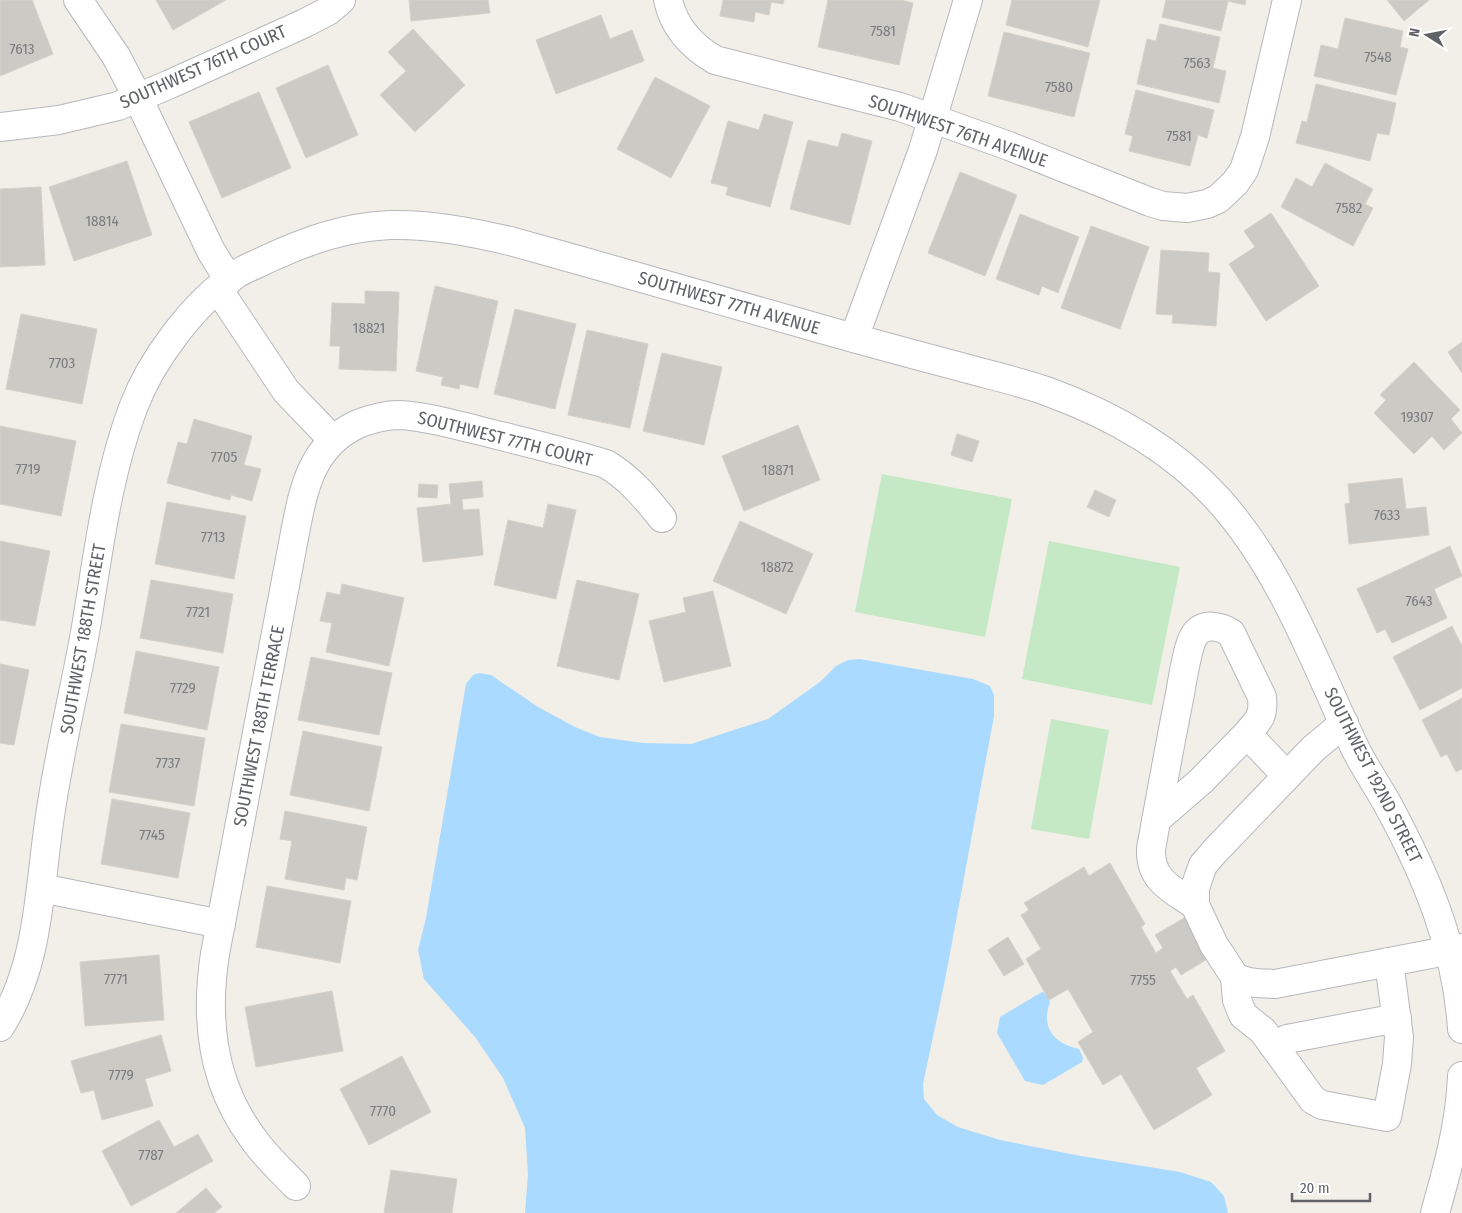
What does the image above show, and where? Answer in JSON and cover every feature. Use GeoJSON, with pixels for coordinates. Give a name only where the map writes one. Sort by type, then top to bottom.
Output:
{"type":"FeatureCollection","features":[{"type":"Feature","properties":{"kind":"street"},"geometry":{"type":"LineString","coordinates":[[78,0],[116,56],[138,98],[210,251],[223,285],[286,391],[333,440]]}},
{"type":"Feature","properties":{"kind":"street","name":"SOUTHWEST 76TH COURT"},"geometry":{"type":"LineString","coordinates":[[0,127],[59,120],[118,106],[305,22],[328,11],[341,0]]}},
{"type":"Feature","properties":{"kind":"street","name":"SOUTHWEST 76TH AVENUE"},"geometry":{"type":"LineString","coordinates":[[668,0],[671,12],[680,29],[698,48],[715,60],[732,66],[900,107],[1009,146],[1163,206],[1187,208],[1207,204],[1218,199],[1239,178],[1250,156],[1287,0]]}},
{"type":"Feature","properties":{"kind":"street"},"geometry":{"type":"LineString","coordinates":[[854,338],[934,119],[968,0]]}},
{"type":"Feature","properties":{"kind":"street","name":"SOUTHWEST 77TH AVENUE"},"geometry":{"type":"LineString","coordinates":[[223,285],[237,273],[308,241],[357,229],[388,225],[440,228],[481,234],[1030,386],[1082,405],[1127,427],[1155,444],[1208,489]]}},
{"type":"Feature","properties":{"kind":"street","name":"SOUTHWEST 188TH STREET"},"geometry":{"type":"LineString","coordinates":[[0,1027],[14,1002],[27,967],[33,941],[52,801],[79,667],[105,516],[125,432],[136,400],[155,364],[198,307],[223,285]]}},
{"type":"Feature","properties":{"kind":"street","name":"SOUTHWEST 77TH COURT"},"geometry":{"type":"LineString","coordinates":[[333,440],[357,425],[374,418],[391,415],[462,426],[606,464],[618,471],[638,488],[662,518]]}},
{"type":"Feature","properties":{"kind":"street","name":"SOUTHWEST 188TH TERRACE"},"geometry":{"type":"LineString","coordinates":[[296,1186],[253,1139],[228,1094],[216,1058],[210,1003],[221,924],[301,501],[314,464],[333,440]]}},
{"type":"Feature","properties":{"kind":"street","name":"SOUTHWEST 192ND STREET"},"geometry":{"type":"LineString","coordinates":[[1208,489],[1245,532],[1262,557],[1326,682],[1356,750],[1386,802],[1419,866],[1456,949],[1462,1029]]}},
{"type":"Feature","properties":{"kind":"street"},"geometry":{"type":"LineString","coordinates":[[1156,820],[1201,781],[1247,734],[1261,716],[1263,708],[1262,697],[1231,634],[1217,627],[1202,628],[1194,636],[1185,669],[1156,820],[1150,854],[1159,880],[1195,905]]}},
{"type":"Feature","properties":{"kind":"street"},"geometry":{"type":"LineString","coordinates":[[1344,723],[1313,749],[1215,850],[1203,865],[1195,888],[1195,905],[1214,945],[1235,977],[1237,1000],[1243,1015],[1263,1031],[1312,1100],[1322,1105],[1387,1116],[1398,1059],[1399,1037],[1389,962]]}},
{"type":"Feature","properties":{"kind":"street"},"geometry":{"type":"LineString","coordinates":[[1247,734],[1287,776]]}},
{"type":"Feature","properties":{"kind":"street"},"geometry":{"type":"LineString","coordinates":[[41,888],[221,924]]}},
{"type":"Feature","properties":{"kind":"street"},"geometry":{"type":"LineString","coordinates":[[1235,977],[1243,981],[1275,984],[1456,949]]}},
{"type":"Feature","properties":{"kind":"street"},"geometry":{"type":"LineString","coordinates":[[1273,1045],[1287,1039],[1397,1018]]}},
{"type":"Feature","properties":{"kind":"street"},"geometry":{"type":"LineString","coordinates":[[1435,1213],[1456,1135],[1462,1076]]}},
{"type":"Feature","properties":{"kind":"green space"},"geometry":{"type":"Polygon","coordinates":[[[882,474],[1012,499],[985,637],[855,612],[882,474]]]}},
{"type":"Feature","properties":{"kind":"green space"},"geometry":{"type":"Polygon","coordinates":[[[1049,541],[1180,567],[1152,705],[1022,679],[1049,541]]]}},
{"type":"Feature","properties":{"kind":"green space"},"geometry":{"type":"Polygon","coordinates":[[[1051,719],[1109,730],[1089,839],[1031,829],[1051,719]]]}},
{"type":"Feature","properties":{"kind":"water"},"geometry":{"type":"Polygon","coordinates":[[[860,659],[973,679],[990,686],[994,695],[994,716],[945,980],[923,1084],[924,1099],[937,1115],[958,1127],[1000,1140],[1081,1156],[1180,1172],[1211,1182],[1224,1196],[1228,1213],[525,1213],[528,1174],[525,1128],[503,1078],[475,1037],[424,979],[418,950],[426,918],[466,684],[473,675],[479,673],[491,675],[538,707],[575,727],[600,737],[643,743],[691,744],[768,719],[820,682],[836,666],[848,660],[860,659]]]}},
{"type":"Feature","properties":{"kind":"water"},"geometry":{"type":"Polygon","coordinates":[[[1042,992],[1046,993],[1050,1002],[1047,1011],[1048,1027],[1057,1039],[1070,1047],[1079,1049],[1083,1058],[1082,1062],[1043,1085],[1025,1081],[997,1033],[1000,1017],[1042,992]]]}},
{"type":"Feature","properties":{"kind":"building"},"geometry":{"type":"Polygon","coordinates":[[[0,0],[32,0],[53,54],[0,76],[0,0]]]}},
{"type":"Feature","properties":{"kind":"building"},"geometry":{"type":"Polygon","coordinates":[[[156,0],[226,0],[173,30],[156,0]]]}},
{"type":"Feature","properties":{"kind":"building"},"geometry":{"type":"Polygon","coordinates":[[[409,0],[488,0],[490,13],[411,21],[409,0]]]}},
{"type":"Feature","properties":{"kind":"building"},"geometry":{"type":"Polygon","coordinates":[[[723,0],[784,0],[783,4],[771,2],[769,15],[755,12],[754,22],[720,16],[723,0]]]}},
{"type":"Feature","properties":{"kind":"building"},"geometry":{"type":"Polygon","coordinates":[[[828,0],[901,0],[913,3],[899,65],[818,47],[828,0]]]}},
{"type":"Feature","properties":{"kind":"building"},"geometry":{"type":"Polygon","coordinates":[[[1012,0],[1100,0],[1088,47],[1006,25],[1012,0]]]}},
{"type":"Feature","properties":{"kind":"building"},"geometry":{"type":"Polygon","coordinates":[[[1166,0],[1246,0],[1245,5],[1228,1],[1221,31],[1162,17],[1166,0]]]}},
{"type":"Feature","properties":{"kind":"building"},"geometry":{"type":"Polygon","coordinates":[[[1387,0],[1429,0],[1404,21],[1387,0]]]}},
{"type":"Feature","properties":{"kind":"building"},"geometry":{"type":"Polygon","coordinates":[[[601,15],[610,39],[632,30],[644,61],[556,94],[536,40],[601,15]]]}},
{"type":"Feature","properties":{"kind":"building"},"geometry":{"type":"Polygon","coordinates":[[[1345,18],[1403,31],[1400,47],[1408,49],[1396,95],[1314,76],[1321,45],[1338,49],[1345,18]]]}},
{"type":"Feature","properties":{"kind":"building"},"geometry":{"type":"Polygon","coordinates":[[[1160,24],[1220,37],[1213,68],[1226,71],[1219,103],[1137,84],[1147,39],[1156,41],[1160,24]]]}},
{"type":"Feature","properties":{"kind":"building"},"geometry":{"type":"Polygon","coordinates":[[[413,29],[465,85],[415,132],[380,95],[406,71],[388,52],[413,29]]]}},
{"type":"Feature","properties":{"kind":"building"},"geometry":{"type":"Polygon","coordinates":[[[1004,32],[1090,53],[1074,117],[988,96],[1004,32]]]}},
{"type":"Feature","properties":{"kind":"building"},"geometry":{"type":"Polygon","coordinates":[[[328,65],[358,135],[306,158],[276,88],[328,65]]]}},
{"type":"Feature","properties":{"kind":"building"},"geometry":{"type":"Polygon","coordinates":[[[655,77],[710,106],[671,178],[617,149],[655,77]]]}},
{"type":"Feature","properties":{"kind":"building"},"geometry":{"type":"Polygon","coordinates":[[[1316,84],[1396,103],[1389,135],[1377,133],[1370,161],[1296,143],[1302,121],[1307,122],[1316,84]]]}},
{"type":"Feature","properties":{"kind":"building"},"geometry":{"type":"Polygon","coordinates":[[[1136,90],[1214,110],[1207,138],[1198,135],[1190,166],[1129,151],[1133,136],[1125,134],[1136,90]]]}},
{"type":"Feature","properties":{"kind":"building"},"geometry":{"type":"Polygon","coordinates":[[[259,92],[291,168],[222,198],[189,122],[259,92]]]}},
{"type":"Feature","properties":{"kind":"building"},"geometry":{"type":"Polygon","coordinates":[[[764,114],[793,122],[770,207],[726,195],[728,187],[711,183],[728,121],[759,130],[764,114]]]}},
{"type":"Feature","properties":{"kind":"building"},"geometry":{"type":"Polygon","coordinates":[[[842,133],[872,141],[850,225],[790,209],[808,140],[838,147],[842,133]]]}},
{"type":"Feature","properties":{"kind":"building"},"geometry":{"type":"Polygon","coordinates":[[[127,161],[152,235],[74,261],[49,187],[127,161]]]}},
{"type":"Feature","properties":{"kind":"building"},"geometry":{"type":"Polygon","coordinates":[[[1325,163],[1373,189],[1365,204],[1373,208],[1353,246],[1281,207],[1296,178],[1312,187],[1325,163]]]}},
{"type":"Feature","properties":{"kind":"building"},"geometry":{"type":"Polygon","coordinates":[[[960,172],[1017,195],[985,276],[928,253],[960,172]]]}},
{"type":"Feature","properties":{"kind":"building"},"geometry":{"type":"Polygon","coordinates":[[[41,187],[45,265],[0,267],[0,189],[41,187]]]}},
{"type":"Feature","properties":{"kind":"building"},"geometry":{"type":"Polygon","coordinates":[[[1271,213],[1319,286],[1266,321],[1229,264],[1255,247],[1244,231],[1271,213]]]}},
{"type":"Feature","properties":{"kind":"building"},"geometry":{"type":"Polygon","coordinates":[[[1020,214],[1079,237],[1058,293],[1042,286],[1039,295],[996,279],[1020,214]]]}},
{"type":"Feature","properties":{"kind":"building"},"geometry":{"type":"Polygon","coordinates":[[[1091,226],[1149,247],[1120,329],[1061,308],[1091,226]]]}},
{"type":"Feature","properties":{"kind":"building"},"geometry":{"type":"Polygon","coordinates":[[[1161,250],[1209,253],[1208,272],[1220,273],[1216,326],[1172,323],[1173,315],[1156,314],[1161,250]]]}},
{"type":"Feature","properties":{"kind":"building"},"geometry":{"type":"Polygon","coordinates":[[[435,286],[498,301],[478,388],[460,384],[459,389],[441,385],[443,377],[416,371],[435,286]]]}},
{"type":"Feature","properties":{"kind":"building"},"geometry":{"type":"Polygon","coordinates":[[[365,291],[399,292],[396,371],[339,369],[340,346],[330,346],[332,303],[365,304],[365,291]]]}},
{"type":"Feature","properties":{"kind":"building"},"geometry":{"type":"Polygon","coordinates":[[[515,309],[576,324],[555,409],[494,394],[515,309]]]}},
{"type":"Feature","properties":{"kind":"building"},"geometry":{"type":"Polygon","coordinates":[[[21,314],[97,329],[82,404],[6,389],[21,314]]]}},
{"type":"Feature","properties":{"kind":"building"},"geometry":{"type":"Polygon","coordinates":[[[587,330],[648,344],[630,428],[568,415],[587,330]]]}},
{"type":"Feature","properties":{"kind":"building"},"geometry":{"type":"Polygon","coordinates":[[[1462,342],[1462,373],[1448,352],[1462,342]]]}},
{"type":"Feature","properties":{"kind":"building"},"geometry":{"type":"Polygon","coordinates":[[[662,353],[722,367],[704,445],[643,431],[662,353]]]}},
{"type":"Feature","properties":{"kind":"building"},"geometry":{"type":"Polygon","coordinates":[[[1414,362],[1460,410],[1451,419],[1462,433],[1444,450],[1432,436],[1414,454],[1374,413],[1386,400],[1380,395],[1414,362]]]}},
{"type":"Feature","properties":{"kind":"building"},"geometry":{"type":"Polygon","coordinates":[[[194,419],[252,436],[244,465],[261,469],[252,501],[231,495],[230,500],[167,483],[178,442],[187,444],[194,419]]]}},
{"type":"Feature","properties":{"kind":"building"},"geometry":{"type":"Polygon","coordinates":[[[798,425],[820,480],[744,511],[722,456],[798,425]]]}},
{"type":"Feature","properties":{"kind":"building"},"geometry":{"type":"Polygon","coordinates":[[[0,426],[76,441],[61,516],[0,504],[0,426]]]}},
{"type":"Feature","properties":{"kind":"building"},"geometry":{"type":"Polygon","coordinates":[[[957,434],[979,441],[972,462],[951,455],[957,434]]]}},
{"type":"Feature","properties":{"kind":"building"},"geometry":{"type":"Polygon","coordinates":[[[1402,478],[1406,509],[1426,507],[1429,535],[1349,544],[1345,504],[1350,503],[1348,484],[1402,478]]]}},
{"type":"Feature","properties":{"kind":"building"},"geometry":{"type":"Polygon","coordinates":[[[482,481],[483,497],[462,499],[463,510],[479,509],[483,555],[423,562],[417,508],[451,504],[449,484],[482,481]]]}},
{"type":"Feature","properties":{"kind":"building"},"geometry":{"type":"Polygon","coordinates":[[[419,484],[438,485],[437,498],[418,497],[419,484]]]}},
{"type":"Feature","properties":{"kind":"building"},"geometry":{"type":"Polygon","coordinates":[[[1095,490],[1116,500],[1109,517],[1087,507],[1095,490]]]}},
{"type":"Feature","properties":{"kind":"building"},"geometry":{"type":"Polygon","coordinates":[[[167,502],[246,516],[234,579],[155,564],[167,502]]]}},
{"type":"Feature","properties":{"kind":"building"},"geometry":{"type":"Polygon","coordinates":[[[548,504],[576,510],[556,599],[494,585],[508,520],[543,528],[548,504]]]}},
{"type":"Feature","properties":{"kind":"building"},"geometry":{"type":"Polygon","coordinates":[[[740,521],[813,554],[786,614],[713,581],[740,521]]]}},
{"type":"Feature","properties":{"kind":"building"},"geometry":{"type":"Polygon","coordinates":[[[0,541],[50,551],[35,626],[0,620],[0,541]]]}},
{"type":"Feature","properties":{"kind":"building"},"geometry":{"type":"Polygon","coordinates":[[[1450,546],[1462,576],[1434,589],[1447,618],[1392,643],[1385,629],[1377,633],[1357,589],[1450,546]]]}},
{"type":"Feature","properties":{"kind":"building"},"geometry":{"type":"Polygon","coordinates":[[[151,580],[233,594],[223,653],[140,638],[151,580]]]}},
{"type":"Feature","properties":{"kind":"building"},"geometry":{"type":"Polygon","coordinates":[[[577,580],[639,594],[619,680],[557,666],[577,580]]]}},
{"type":"Feature","properties":{"kind":"building"},"geometry":{"type":"Polygon","coordinates":[[[342,584],[404,598],[389,666],[326,652],[332,623],[320,621],[327,592],[340,595],[342,584]]]}},
{"type":"Feature","properties":{"kind":"building"},"geometry":{"type":"Polygon","coordinates":[[[713,591],[731,666],[664,682],[649,621],[686,612],[683,598],[713,591]]]}},
{"type":"Feature","properties":{"kind":"building"},"geometry":{"type":"Polygon","coordinates":[[[1452,626],[1462,646],[1462,688],[1420,710],[1393,657],[1452,626]]]}},
{"type":"Feature","properties":{"kind":"building"},"geometry":{"type":"Polygon","coordinates":[[[136,651],[219,667],[207,730],[124,713],[136,651]]]}},
{"type":"Feature","properties":{"kind":"building"},"geometry":{"type":"Polygon","coordinates":[[[311,657],[392,673],[379,735],[298,720],[311,657]]]}},
{"type":"Feature","properties":{"kind":"building"},"geometry":{"type":"Polygon","coordinates":[[[0,664],[29,670],[14,745],[0,743],[0,664]]]}},
{"type":"Feature","properties":{"kind":"building"},"geometry":{"type":"Polygon","coordinates":[[[1462,698],[1462,769],[1456,772],[1447,754],[1441,757],[1422,720],[1462,698]]]}},
{"type":"Feature","properties":{"kind":"building"},"geometry":{"type":"Polygon","coordinates":[[[121,724],[205,738],[194,806],[109,792],[121,724]]]}},
{"type":"Feature","properties":{"kind":"building"},"geometry":{"type":"Polygon","coordinates":[[[303,731],[382,747],[369,811],[290,795],[303,731]]]}},
{"type":"Feature","properties":{"kind":"building"},"geometry":{"type":"Polygon","coordinates":[[[112,799],[190,813],[178,878],[101,864],[112,799]]]}},
{"type":"Feature","properties":{"kind":"building"},"geometry":{"type":"Polygon","coordinates":[[[285,811],[367,827],[357,880],[346,878],[344,890],[285,879],[292,841],[280,839],[285,811]]]}},
{"type":"Feature","properties":{"kind":"building"},"geometry":{"type":"Polygon","coordinates":[[[1110,863],[1145,924],[1141,927],[1156,953],[1163,948],[1155,935],[1191,914],[1214,955],[1181,975],[1176,967],[1170,971],[1187,999],[1193,995],[1225,1051],[1196,1068],[1212,1095],[1154,1130],[1121,1074],[1103,1085],[1078,1042],[1093,1032],[1068,989],[1049,1000],[1026,959],[1041,949],[1021,915],[1029,910],[1024,903],[1084,867],[1089,876],[1110,863]]]}},
{"type":"Feature","properties":{"kind":"building"},"geometry":{"type":"Polygon","coordinates":[[[267,886],[351,901],[340,963],[256,947],[267,886]]]}},
{"type":"Feature","properties":{"kind":"building"},"geometry":{"type":"Polygon","coordinates":[[[1008,937],[1024,964],[1004,976],[988,950],[1008,937]]]}},
{"type":"Feature","properties":{"kind":"building"},"geometry":{"type":"Polygon","coordinates":[[[159,955],[164,1020],[85,1026],[80,962],[159,955]]]}},
{"type":"Feature","properties":{"kind":"building"},"geometry":{"type":"Polygon","coordinates":[[[332,991],[343,1051],[256,1067],[245,1007],[332,991]]]}},
{"type":"Feature","properties":{"kind":"building"},"geometry":{"type":"Polygon","coordinates":[[[161,1035],[171,1071],[145,1079],[153,1106],[102,1120],[94,1090],[81,1093],[71,1061],[161,1035]]]}},
{"type":"Feature","properties":{"kind":"building"},"geometry":{"type":"Polygon","coordinates":[[[402,1056],[431,1112],[369,1145],[340,1089],[402,1056]]]}},
{"type":"Feature","properties":{"kind":"building"},"geometry":{"type":"Polygon","coordinates":[[[159,1120],[174,1147],[198,1134],[213,1161],[131,1206],[102,1151],[159,1120]]]}},
{"type":"Feature","properties":{"kind":"building"},"geometry":{"type":"Polygon","coordinates":[[[391,1170],[457,1179],[452,1213],[384,1213],[391,1170]]]}},
{"type":"Feature","properties":{"kind":"building"},"geometry":{"type":"Polygon","coordinates":[[[206,1188],[222,1207],[214,1213],[176,1213],[206,1188]]]}}]}
